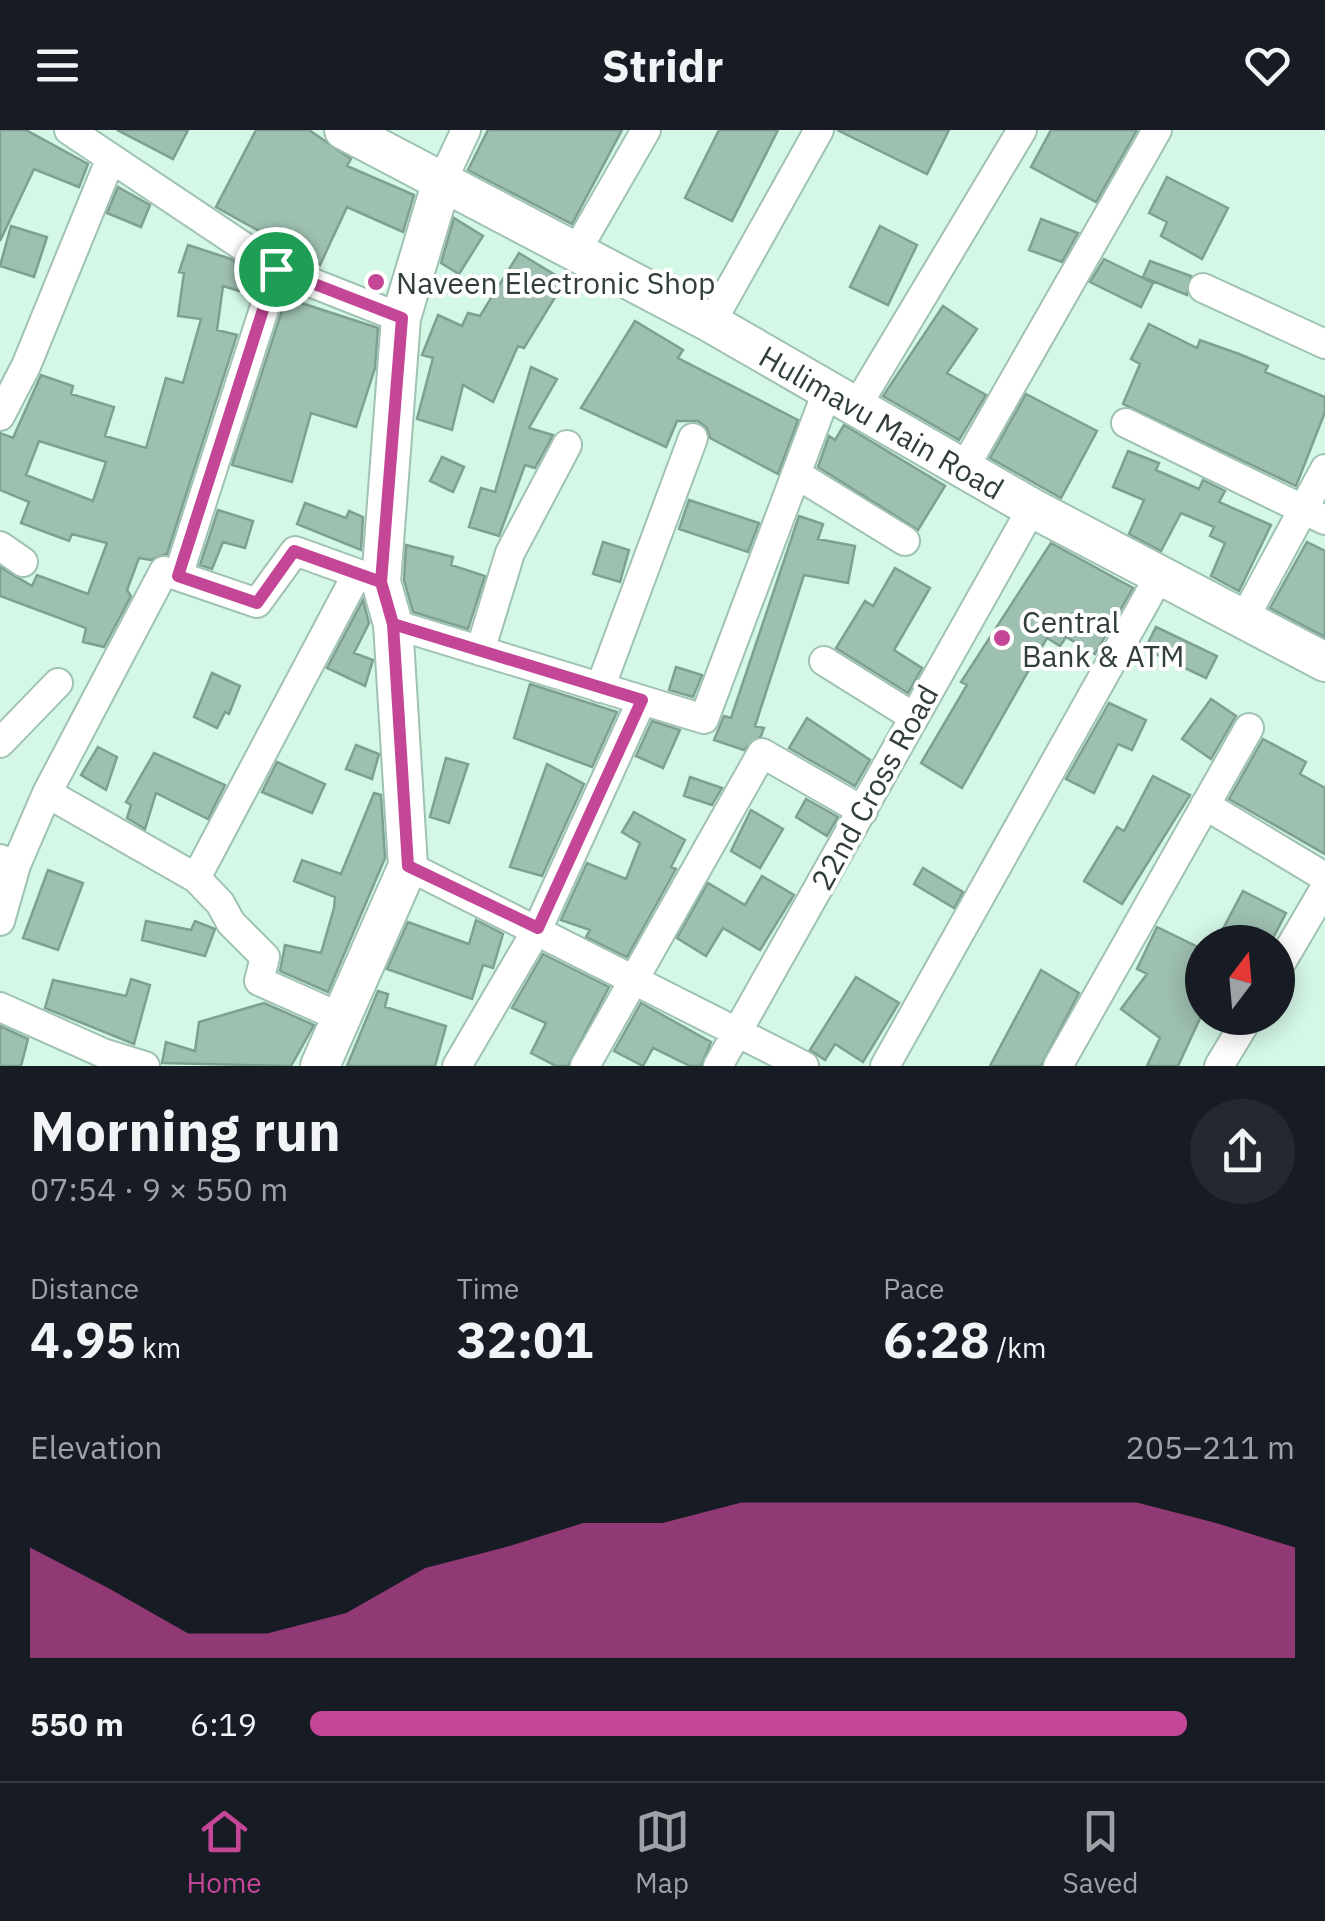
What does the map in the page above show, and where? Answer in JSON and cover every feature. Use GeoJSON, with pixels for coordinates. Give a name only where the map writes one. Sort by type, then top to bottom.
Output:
{"type":"FeatureCollection","features":[{"type":"Feature","properties":{"kind":"street"},"geometry":{"type":"LineString","coordinates":[[69,130],[276,269],[402,318]]}},
{"type":"Feature","properties":{"kind":"street","name":"Hulimavu Main Road"},"geometry":{"type":"LineString","coordinates":[[344,130],[574,255],[711,323],[962,470],[1325,662]]}},
{"type":"Feature","properties":{"kind":"street"},"geometry":{"type":"LineString","coordinates":[[196,878],[369,578],[402,318],[442,181],[466,130]]}},
{"type":"Feature","properties":{"kind":"street"},"geometry":{"type":"LineString","coordinates":[[574,255],[646,130]]}},
{"type":"Feature","properties":{"kind":"street"},"geometry":{"type":"LineString","coordinates":[[711,323],[819,130]]}},
{"type":"Feature","properties":{"kind":"street"},"geometry":{"type":"LineString","coordinates":[[393,624],[704,719],[796,474],[842,398],[1022,130]]}},
{"type":"Feature","properties":{"kind":"street"},"geometry":{"type":"LineString","coordinates":[[962,470],[1156,130]]}},
{"type":"Feature","properties":{"kind":"street"},"geometry":{"type":"LineString","coordinates":[[0,416],[26,366],[112,158]]}},
{"type":"Feature","properties":{"kind":"street"},"geometry":{"type":"LineString","coordinates":[[178,576],[276,269]]}},
{"type":"Feature","properties":{"kind":"street"},"geometry":{"type":"LineString","coordinates":[[1202,288],[1325,344]]}},
{"type":"Feature","properties":{"kind":"street"},"geometry":{"type":"LineString","coordinates":[[1126,423],[1314,514]]}},
{"type":"Feature","properties":{"kind":"street"},"geometry":{"type":"LineString","coordinates":[[600,688],[694,438]]}},
{"type":"Feature","properties":{"kind":"street"},"geometry":{"type":"LineString","coordinates":[[480,651],[510,553],[566,444]]}},
{"type":"Feature","properties":{"kind":"street"},"geometry":{"type":"LineString","coordinates":[[1245,617],[1314,514],[1325,469]]}},
{"type":"Feature","properties":{"kind":"street"},"geometry":{"type":"LineString","coordinates":[[796,474],[905,541]]}},
{"type":"Feature","properties":{"kind":"street","name":"22nd Cross Road"},"geometry":{"type":"LineString","coordinates":[[718,1066],[1032,508]]}},
{"type":"Feature","properties":{"kind":"street"},"geometry":{"type":"LineString","coordinates":[[0,921],[8,862],[164,571],[257,603],[294,551],[369,578],[393,624],[408,866],[320,1066]]}},
{"type":"Feature","properties":{"kind":"street"},"geometry":{"type":"LineString","coordinates":[[886,1066],[1160,574]]}},
{"type":"Feature","properties":{"kind":"street"},"geometry":{"type":"LineString","coordinates":[[824,661],[912,716]]}},
{"type":"Feature","properties":{"kind":"street"},"geometry":{"type":"LineString","coordinates":[[0,743],[58,683]]}},
{"type":"Feature","properties":{"kind":"street"},"geometry":{"type":"LineString","coordinates":[[457,1066],[538,928],[642,700]]}},
{"type":"Feature","properties":{"kind":"street"},"geometry":{"type":"LineString","coordinates":[[1058,1066],[1249,728]]}},
{"type":"Feature","properties":{"kind":"street"},"geometry":{"type":"LineString","coordinates":[[585,1066],[762,753],[863,811]]}},
{"type":"Feature","properties":{"kind":"street"},"geometry":{"type":"LineString","coordinates":[[47,793],[196,878],[220,903],[231,924],[266,957],[259,982],[342,1018]]}},
{"type":"Feature","properties":{"kind":"street"},"geometry":{"type":"LineString","coordinates":[[1205,805],[1325,876]]}},
{"type":"Feature","properties":{"kind":"street"},"geometry":{"type":"LineString","coordinates":[[408,866],[538,928],[804,1066]]}},
{"type":"Feature","properties":{"kind":"street"},"geometry":{"type":"LineString","coordinates":[[1295,939],[1325,888]]}},
{"type":"Feature","properties":{"kind":"street"},"geometry":{"type":"LineString","coordinates":[[0,1007],[100,1060],[145,1066]]}},
{"type":"Feature","properties":{"kind":"street"},"geometry":{"type":"LineString","coordinates":[[1219,1066],[1238,1035]]}},
{"type":"Feature","properties":{"kind":"building"},"geometry":{"type":"Polygon","coordinates":[[[0,130],[26,130],[88,164],[79,187],[34,169],[0,241],[0,130]]]}},
{"type":"Feature","properties":{"kind":"building"},"geometry":{"type":"Polygon","coordinates":[[[117,130],[188,130],[173,159],[117,130]]]}},
{"type":"Feature","properties":{"kind":"building"},"geometry":{"type":"Polygon","coordinates":[[[256,130],[309,130],[351,159],[347,166],[414,195],[403,232],[347,207],[320,265],[216,207],[256,130]]]}},
{"type":"Feature","properties":{"kind":"building"},"geometry":{"type":"Polygon","coordinates":[[[488,130],[622,130],[572,224],[468,170],[488,130]]]}},
{"type":"Feature","properties":{"kind":"building"},"geometry":{"type":"Polygon","coordinates":[[[719,130],[778,130],[732,221],[685,198],[719,130]]]}},
{"type":"Feature","properties":{"kind":"building"},"geometry":{"type":"Polygon","coordinates":[[[837,130],[949,130],[927,174],[837,130]]]}},
{"type":"Feature","properties":{"kind":"building"},"geometry":{"type":"Polygon","coordinates":[[[1051,130],[1137,130],[1096,202],[1031,167],[1051,130]]]}},
{"type":"Feature","properties":{"kind":"building"},"geometry":{"type":"Polygon","coordinates":[[[1167,177],[1228,208],[1202,259],[1161,236],[1167,222],[1149,213],[1167,177]]]}},
{"type":"Feature","properties":{"kind":"building"},"geometry":{"type":"Polygon","coordinates":[[[118,187],[150,205],[141,227],[107,213],[118,187]]]}},
{"type":"Feature","properties":{"kind":"building"},"geometry":{"type":"Polygon","coordinates":[[[454,218],[483,236],[459,274],[441,263],[454,218]]]}},
{"type":"Feature","properties":{"kind":"building"},"geometry":{"type":"Polygon","coordinates":[[[1041,219],[1078,233],[1062,262],[1029,250],[1041,219]]]}},
{"type":"Feature","properties":{"kind":"building"},"geometry":{"type":"Polygon","coordinates":[[[11,226],[47,237],[34,277],[0,266],[11,226]]]}},
{"type":"Feature","properties":{"kind":"building"},"geometry":{"type":"Polygon","coordinates":[[[880,226],[917,245],[888,305],[850,287],[880,226]]]}},
{"type":"Feature","properties":{"kind":"building"},"geometry":{"type":"Polygon","coordinates":[[[188,245],[231,259],[246,270],[239,291],[223,286],[217,330],[237,335],[167,554],[151,560],[139,558],[127,590],[131,596],[104,647],[83,642],[86,628],[0,596],[0,567],[32,586],[37,575],[88,594],[107,543],[72,534],[69,541],[21,523],[29,502],[0,490],[0,433],[13,438],[41,375],[73,386],[71,394],[114,407],[105,436],[146,448],[166,378],[183,383],[201,319],[178,316],[184,273],[179,272],[188,245]],[[39,441],[26,475],[93,501],[106,462],[39,441]]]}},
{"type":"Feature","properties":{"kind":"building"},"geometry":{"type":"Polygon","coordinates":[[[519,253],[565,281],[524,348],[518,346],[493,402],[463,385],[452,430],[417,419],[433,358],[422,355],[438,315],[462,326],[468,313],[480,316],[519,253]]]}},
{"type":"Feature","properties":{"kind":"building"},"geometry":{"type":"Polygon","coordinates":[[[1104,259],[1153,283],[1141,307],[1090,282],[1104,259]]]}},
{"type":"Feature","properties":{"kind":"building"},"geometry":{"type":"Polygon","coordinates":[[[1150,261],[1191,276],[1187,295],[1143,277],[1150,261]]]}},
{"type":"Feature","properties":{"kind":"building"},"geometry":{"type":"Polygon","coordinates":[[[286,298],[378,328],[375,368],[356,427],[311,413],[292,482],[232,465],[286,298]]]}},
{"type":"Feature","properties":{"kind":"building"},"geometry":{"type":"Polygon","coordinates":[[[943,306],[977,329],[947,373],[986,395],[959,440],[883,396],[943,306]]]}},
{"type":"Feature","properties":{"kind":"building"},"geometry":{"type":"Polygon","coordinates":[[[635,321],[683,350],[678,358],[798,420],[778,474],[710,438],[707,428],[698,421],[677,421],[666,447],[581,408],[635,321]]]}},
{"type":"Feature","properties":{"kind":"building"},"geometry":{"type":"Polygon","coordinates":[[[1149,324],[1197,348],[1200,340],[1268,366],[1265,372],[1325,397],[1325,412],[1296,486],[1123,404],[1140,364],[1131,359],[1149,324]]]}},
{"type":"Feature","properties":{"kind":"building"},"geometry":{"type":"Polygon","coordinates":[[[531,367],[557,379],[529,428],[553,435],[535,468],[525,465],[499,536],[469,527],[481,488],[495,492],[531,367]]]}},
{"type":"Feature","properties":{"kind":"building"},"geometry":{"type":"Polygon","coordinates":[[[1026,394],[1097,431],[1061,498],[990,458],[1026,394]]]}},
{"type":"Feature","properties":{"kind":"building"},"geometry":{"type":"Polygon","coordinates":[[[844,425],[945,486],[918,530],[818,467],[829,436],[835,440],[844,425]]]}},
{"type":"Feature","properties":{"kind":"building"},"geometry":{"type":"Polygon","coordinates":[[[1128,451],[1159,463],[1156,470],[1199,489],[1203,480],[1225,491],[1219,502],[1271,525],[1239,591],[1211,576],[1225,543],[1210,536],[1214,527],[1181,513],[1161,551],[1129,534],[1144,500],[1113,487],[1128,451]]]}},
{"type":"Feature","properties":{"kind":"building"},"geometry":{"type":"Polygon","coordinates":[[[442,457],[464,467],[453,492],[430,481],[442,457]]]}},
{"type":"Feature","properties":{"kind":"building"},"geometry":{"type":"Polygon","coordinates":[[[689,500],[759,523],[748,552],[679,529],[689,500]]]}},
{"type":"Feature","properties":{"kind":"building"},"geometry":{"type":"Polygon","coordinates":[[[305,503],[346,518],[349,511],[363,517],[361,550],[297,524],[305,503]]]}},
{"type":"Feature","properties":{"kind":"building"},"geometry":{"type":"Polygon","coordinates":[[[218,510],[253,521],[245,548],[223,542],[212,569],[200,565],[218,510]]]}},
{"type":"Feature","properties":{"kind":"building"},"geometry":{"type":"Polygon","coordinates":[[[799,516],[823,524],[818,539],[855,546],[848,583],[804,575],[755,726],[764,728],[761,736],[744,750],[714,740],[724,716],[731,718],[799,516]]]}},
{"type":"Feature","properties":{"kind":"building"},"geometry":{"type":"Polygon","coordinates":[[[603,542],[629,550],[620,582],[593,574],[603,542]]]}},
{"type":"Feature","properties":{"kind":"building"},"geometry":{"type":"Polygon","coordinates":[[[1307,542],[1325,551],[1325,637],[1270,608],[1307,542]]]}},
{"type":"Feature","properties":{"kind":"building"},"geometry":{"type":"Polygon","coordinates":[[[1051,543],[1133,588],[1095,654],[1066,637],[1060,646],[1047,638],[962,788],[921,763],[967,685],[961,682],[1051,543]]]}},
{"type":"Feature","properties":{"kind":"building"},"geometry":{"type":"Polygon","coordinates":[[[406,545],[453,557],[451,565],[485,576],[468,629],[413,612],[404,580],[406,545]]]}},
{"type":"Feature","properties":{"kind":"building"},"geometry":{"type":"Polygon","coordinates":[[[895,568],[930,588],[894,650],[922,668],[908,693],[836,648],[865,601],[873,606],[895,568]]]}},
{"type":"Feature","properties":{"kind":"building"},"geometry":{"type":"Polygon","coordinates":[[[363,600],[369,623],[354,653],[373,660],[365,686],[327,668],[363,600]]]}},
{"type":"Feature","properties":{"kind":"building"},"geometry":{"type":"Polygon","coordinates":[[[1156,627],[1217,656],[1206,678],[1145,649],[1156,627]]]}},
{"type":"Feature","properties":{"kind":"building"},"geometry":{"type":"Polygon","coordinates":[[[676,667],[702,675],[693,697],[669,690],[676,667]]]}},
{"type":"Feature","properties":{"kind":"building"},"geometry":{"type":"Polygon","coordinates":[[[212,673],[240,686],[229,714],[225,712],[217,728],[194,717],[212,673]]]}},
{"type":"Feature","properties":{"kind":"building"},"geometry":{"type":"Polygon","coordinates":[[[530,684],[617,712],[592,767],[514,738],[530,684]]]}},
{"type":"Feature","properties":{"kind":"building"},"geometry":{"type":"Polygon","coordinates":[[[1211,699],[1236,716],[1211,759],[1182,739],[1211,699]]]}},
{"type":"Feature","properties":{"kind":"building"},"geometry":{"type":"Polygon","coordinates":[[[1109,703],[1146,720],[1132,750],[1118,744],[1094,793],[1066,779],[1109,703]]]}},
{"type":"Feature","properties":{"kind":"building"},"geometry":{"type":"Polygon","coordinates":[[[807,718],[870,760],[855,786],[789,748],[807,718]]]}},
{"type":"Feature","properties":{"kind":"building"},"geometry":{"type":"Polygon","coordinates":[[[652,721],[680,730],[663,768],[636,756],[652,721]]]}},
{"type":"Feature","properties":{"kind":"building"},"geometry":{"type":"Polygon","coordinates":[[[1263,739],[1306,762],[1300,774],[1325,788],[1325,854],[1229,799],[1263,739]]]}},
{"type":"Feature","properties":{"kind":"building"},"geometry":{"type":"Polygon","coordinates":[[[356,745],[379,754],[372,779],[346,769],[356,745]]]}},
{"type":"Feature","properties":{"kind":"building"},"geometry":{"type":"Polygon","coordinates":[[[98,747],[117,757],[106,790],[81,775],[98,747]]]}},
{"type":"Feature","properties":{"kind":"building"},"geometry":{"type":"Polygon","coordinates":[[[154,753],[225,785],[208,819],[156,793],[145,829],[127,818],[131,805],[126,802],[154,753]]]}},
{"type":"Feature","properties":{"kind":"building"},"geometry":{"type":"Polygon","coordinates":[[[446,758],[468,764],[449,823],[430,817],[446,758]]]}},
{"type":"Feature","properties":{"kind":"building"},"geometry":{"type":"Polygon","coordinates":[[[277,762],[325,784],[312,813],[262,792],[277,762]]]}},
{"type":"Feature","properties":{"kind":"building"},"geometry":{"type":"Polygon","coordinates":[[[547,764],[584,784],[542,876],[510,867],[547,764]]]}},
{"type":"Feature","properties":{"kind":"building"},"geometry":{"type":"Polygon","coordinates":[[[1153,776],[1190,795],[1122,904],[1084,881],[1117,827],[1124,831],[1153,776]]]}},
{"type":"Feature","properties":{"kind":"building"},"geometry":{"type":"Polygon","coordinates":[[[690,777],[722,788],[712,805],[684,796],[690,777]]]}},
{"type":"Feature","properties":{"kind":"building"},"geometry":{"type":"Polygon","coordinates":[[[374,793],[381,795],[385,858],[328,992],[280,971],[285,945],[321,953],[334,908],[335,897],[294,881],[302,860],[341,874],[374,793]]]}},
{"type":"Feature","properties":{"kind":"building"},"geometry":{"type":"Polygon","coordinates":[[[806,799],[838,817],[827,836],[796,817],[806,799]]]}},
{"type":"Feature","properties":{"kind":"building"},"geometry":{"type":"Polygon","coordinates":[[[751,810],[783,829],[760,868],[731,851],[751,810]]]}},
{"type":"Feature","properties":{"kind":"building"},"geometry":{"type":"Polygon","coordinates":[[[634,812],[685,840],[671,867],[676,869],[627,957],[586,937],[590,930],[561,920],[587,863],[626,879],[640,843],[622,832],[634,812]]]}},
{"type":"Feature","properties":{"kind":"building"},"geometry":{"type":"Polygon","coordinates":[[[923,868],[963,892],[954,908],[914,884],[923,868]]]}},
{"type":"Feature","properties":{"kind":"building"},"geometry":{"type":"Polygon","coordinates":[[[48,870],[83,883],[58,950],[23,938],[48,870]]]}},
{"type":"Feature","properties":{"kind":"building"},"geometry":{"type":"Polygon","coordinates":[[[762,876],[794,895],[760,950],[723,928],[706,956],[677,938],[708,883],[745,905],[762,876]]]}},
{"type":"Feature","properties":{"kind":"building"},"geometry":{"type":"Polygon","coordinates":[[[1243,891],[1286,913],[1280,925],[1225,925],[1243,891]]]}},
{"type":"Feature","properties":{"kind":"building"},"geometry":{"type":"Polygon","coordinates":[[[476,920],[503,934],[493,968],[483,965],[472,999],[387,969],[408,922],[469,944],[476,920]]]}},
{"type":"Feature","properties":{"kind":"building"},"geometry":{"type":"Polygon","coordinates":[[[146,921],[191,930],[195,921],[215,929],[205,956],[142,940],[146,921]]]}},
{"type":"Feature","properties":{"kind":"building"},"geometry":{"type":"Polygon","coordinates":[[[1157,927],[1185,941],[1185,1035],[1192,1035],[1178,1066],[1147,1066],[1160,1038],[1121,1009],[1147,974],[1137,969],[1157,927]]]}},
{"type":"Feature","properties":{"kind":"building"},"geometry":{"type":"Polygon","coordinates":[[[543,954],[609,987],[568,1066],[556,1066],[531,1053],[546,1023],[512,1008],[543,954]]]}},
{"type":"Feature","properties":{"kind":"building"},"geometry":{"type":"Polygon","coordinates":[[[1041,970],[1079,993],[1041,1066],[990,1066],[1041,970]]]}},
{"type":"Feature","properties":{"kind":"building"},"geometry":{"type":"Polygon","coordinates":[[[856,977],[899,1003],[863,1062],[835,1044],[825,1060],[810,1050],[856,977]]]}},
{"type":"Feature","properties":{"kind":"building"},"geometry":{"type":"Polygon","coordinates":[[[131,979],[150,985],[134,1044],[45,1008],[53,980],[126,996],[131,979]]]}},
{"type":"Feature","properties":{"kind":"building"},"geometry":{"type":"Polygon","coordinates":[[[378,991],[388,994],[385,1007],[446,1026],[435,1066],[347,1066],[378,991]]]}},
{"type":"Feature","properties":{"kind":"building"},"geometry":{"type":"Polygon","coordinates":[[[264,1003],[314,1025],[291,1066],[162,1063],[166,1042],[195,1051],[199,1022],[264,1003]]]}},
{"type":"Feature","properties":{"kind":"building"},"geometry":{"type":"Polygon","coordinates":[[[641,1003],[711,1042],[701,1066],[690,1066],[653,1048],[643,1066],[614,1051],[641,1003]]]}},
{"type":"Feature","properties":{"kind":"building"},"geometry":{"type":"Polygon","coordinates":[[[0,1026],[28,1039],[21,1066],[0,1066],[0,1026]]]}},
{"type":"Feature","properties":{"kind":"place","name":"Naveen Electronic Shop"},"geometry":{"type":"Point","coordinates":[376,282]}},
{"type":"Feature","properties":{"kind":"place","name":"Central Bank & ATM"},"geometry":{"type":"Point","coordinates":[1002,638]}},
{"type":"Feature","properties":{"kind":"route"},"geometry":{"type":"LineString","coordinates":[[276,269],[178,576],[257,603],[294,551],[381,582],[393,624],[408,866],[538,928],[642,700],[393,624],[381,582],[402,318],[276,269]]}}]}
